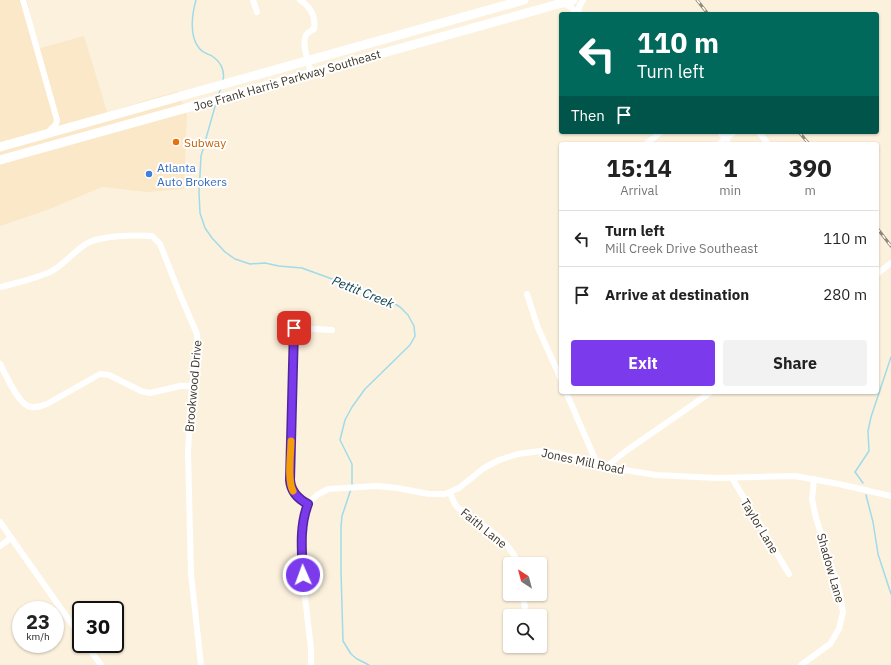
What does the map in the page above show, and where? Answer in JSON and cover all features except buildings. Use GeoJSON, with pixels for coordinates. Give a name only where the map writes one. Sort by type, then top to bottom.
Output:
{"type":"FeatureCollection","features":[{"type":"Feature","properties":{"kind":"highway","name":"Joe Frank Harris Parkway Southeast"},"geometry":{"type":"LineString","coordinates":[[0,147],[201,92],[524,0]]}},
{"type":"Feature","properties":{"kind":"highway","name":"Joe Frank Harris Parkway Southeast"},"geometry":{"type":"LineString","coordinates":[[0,160],[573,0]]}},
{"type":"Feature","properties":{"kind":"highway"},"geometry":{"type":"LineString","coordinates":[[0,154],[36,140],[46,134]]}},
{"type":"Feature","properties":{"kind":"street"},"geometry":{"type":"LineString","coordinates":[[23,0],[57,120],[54,127],[46,134]]}},
{"type":"Feature","properties":{"kind":"street"},"geometry":{"type":"LineString","coordinates":[[253,0],[257,12]]}},
{"type":"Feature","properties":{"kind":"street"},"geometry":{"type":"LineString","coordinates":[[578,12],[582,0]]}},
{"type":"Feature","properties":{"kind":"street"},"geometry":{"type":"LineString","coordinates":[[304,1],[314,15],[315,22],[314,29],[305,36],[304,42],[311,73]]}},
{"type":"Feature","properties":{"kind":"street"},"geometry":{"type":"LineString","coordinates":[[562,3],[571,7],[575,12]]}},
{"type":"Feature","properties":{"kind":"street"},"geometry":{"type":"LineString","coordinates":[[57,120],[64,124],[74,126]]}},
{"type":"Feature","properties":{"kind":"street"},"geometry":{"type":"LineString","coordinates":[[648,142],[658,134]]}},
{"type":"Feature","properties":{"kind":"street","name":"Brookwood Drive"},"geometry":{"type":"LineString","coordinates":[[0,287],[51,272],[87,243],[100,238],[152,236],[160,244],[180,297],[197,334],[198,348],[192,386],[188,450],[191,574],[201,665]]}},
{"type":"Feature","properties":{"kind":"street"},"geometry":{"type":"LineString","coordinates":[[879,272],[891,263]]}},
{"type":"Feature","properties":{"kind":"street"},"geometry":{"type":"LineString","coordinates":[[527,294],[538,328],[559,375]]}},
{"type":"Feature","properties":{"kind":"street"},"geometry":{"type":"LineString","coordinates":[[312,665],[304,588],[302,551],[304,520],[308,504],[299,499],[296,495],[291,487],[290,480],[294,328],[332,330]]}},
{"type":"Feature","properties":{"kind":"street"},"geometry":{"type":"LineString","coordinates":[[0,364],[17,394],[29,407],[38,407],[47,404],[100,374],[110,375],[141,391],[150,393],[180,386],[192,386]]}},
{"type":"Feature","properties":{"kind":"street"},"geometry":{"type":"LineString","coordinates":[[567,394],[595,459],[595,463]]}},
{"type":"Feature","properties":{"kind":"street"},"geometry":{"type":"LineString","coordinates":[[607,466],[707,394]]}},
{"type":"Feature","properties":{"kind":"street","name":"Jones Mill Road"},"geometry":{"type":"LineString","coordinates":[[308,504],[319,493],[328,489],[360,486],[391,487],[433,494],[450,492],[459,488],[490,464],[531,451],[546,451],[607,466],[656,475],[732,478],[795,476],[891,496]]}},
{"type":"Feature","properties":{"kind":"street","name":"Taylor Lane"},"geometry":{"type":"LineString","coordinates":[[732,478],[789,574]]}},
{"type":"Feature","properties":{"kind":"street","name":"Shadow Lane"},"geometry":{"type":"LineString","coordinates":[[801,665],[830,644],[839,629],[843,612],[839,590],[813,505],[812,499],[814,479]]}},
{"type":"Feature","properties":{"kind":"street","name":"Faith Lane"},"geometry":{"type":"LineString","coordinates":[[450,492],[458,508],[503,541],[515,557]]}},
{"type":"Feature","properties":{"kind":"street"},"geometry":{"type":"LineString","coordinates":[[0,522],[72,624]]}},
{"type":"Feature","properties":{"kind":"street"},"geometry":{"type":"LineString","coordinates":[[0,546],[11,538]]}},
{"type":"Feature","properties":{"kind":"street"},"geometry":{"type":"LineString","coordinates":[[92,653],[101,665]]}},
{"type":"Feature","properties":{"kind":"shaded area"},"geometry":{"type":"Polygon","coordinates":[[[0,0],[27,0],[37,49],[84,36],[107,112],[178,91],[187,114],[184,189],[147,192],[102,187],[47,210],[0,226],[0,0]]]}},
{"type":"Feature","properties":{"kind":"waterway","name":"Pettit Creek"},"geometry":{"type":"LineString","coordinates":[[196,0],[192,25],[196,43],[201,50],[215,58],[220,64],[222,67],[223,80]]}},
{"type":"Feature","properties":{"kind":"waterway","name":"Pettit Creek"},"geometry":{"type":"LineString","coordinates":[[218,96],[221,88]]}},
{"type":"Feature","properties":{"kind":"waterway","name":"Pettit Creek"},"geometry":{"type":"LineString","coordinates":[[216,103],[201,156],[199,193],[200,213],[205,228],[212,238],[225,252],[235,259],[250,264],[265,263],[302,268],[387,299],[400,307],[408,315],[414,326],[415,336],[410,345],[365,389],[345,420],[340,440],[352,464],[352,485]]}},
{"type":"Feature","properties":{"kind":"waterway"},"geometry":{"type":"LineString","coordinates":[[879,393],[891,357]]}},
{"type":"Feature","properties":{"kind":"waterway"},"geometry":{"type":"LineString","coordinates":[[863,483],[855,472],[869,451],[868,431],[879,394]]}},
{"type":"Feature","properties":{"kind":"waterway","name":"Pettit Creek"},"geometry":{"type":"LineString","coordinates":[[351,489],[342,516],[341,527],[343,641],[351,654],[369,665]]}},
{"type":"Feature","properties":{"kind":"waterway"},"geometry":{"type":"LineString","coordinates":[[866,495],[873,522],[878,554],[891,594]]}},
{"type":"Feature","properties":{"kind":"railway"},"geometry":{"type":"LineString","coordinates":[[697,0],[706,12]]}},
{"type":"Feature","properties":{"kind":"railway"},"geometry":{"type":"LineString","coordinates":[[801,134],[807,142]]}},
{"type":"Feature","properties":{"kind":"railway"},"geometry":{"type":"LineString","coordinates":[[879,231],[891,246]]}},
{"type":"Feature","properties":{"kind":"slow traffic"},"geometry":{"type":"LineString","coordinates":[[291,441],[290,480],[293,491]]}},
{"type":"Feature","properties":{"kind":"place","name":"Subway"},"geometry":{"type":"Point","coordinates":[176,142]}},
{"type":"Feature","properties":{"kind":"place","name":"Atlanta Auto Brokers"},"geometry":{"type":"Point","coordinates":[149,174]}},
{"type":"Feature","properties":{"kind":"route"},"geometry":{"type":"LineString","coordinates":[[294,328],[290,480],[291,487],[299,499],[308,504],[304,516],[303,529],[303,575]]}}]}
